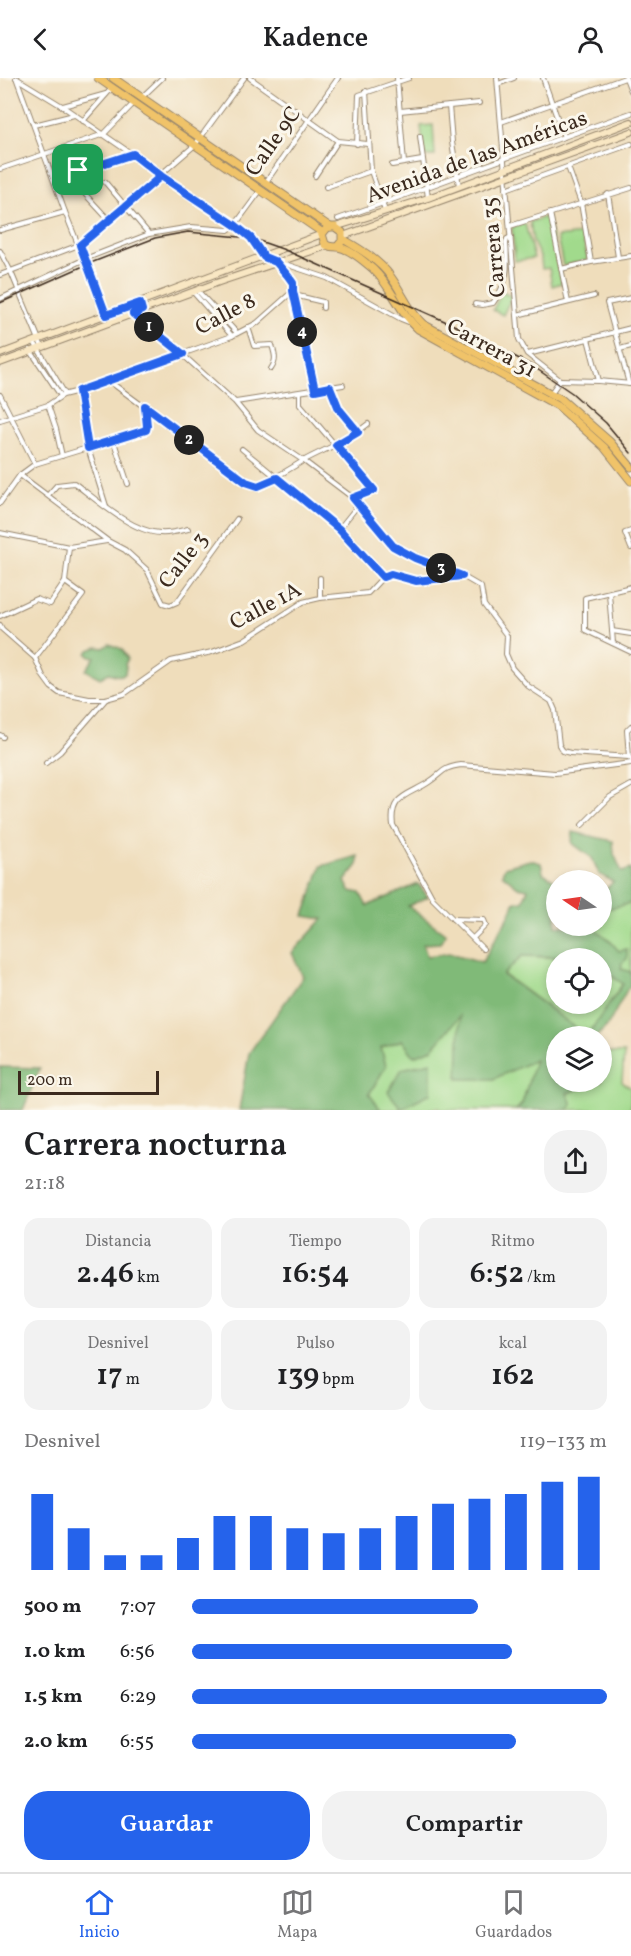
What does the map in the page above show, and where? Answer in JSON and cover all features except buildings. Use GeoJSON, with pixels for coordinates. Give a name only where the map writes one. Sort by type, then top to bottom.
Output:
{"type":"FeatureCollection","features":[{"type":"Feature","properties":{"kind":"highway"},"geometry":{"type":"LineString","coordinates":[[98,78],[109,91],[134,103],[334,224],[340,230],[343,238],[337,247],[327,246],[323,241],[323,234],[334,224]]}},
{"type":"Feature","properties":{"kind":"highway"},"geometry":{"type":"LineString","coordinates":[[113,78],[323,234]]}},
{"type":"Feature","properties":{"kind":"highway","name":"Carrera 31"},"geometry":{"type":"LineString","coordinates":[[343,238],[380,264],[391,276],[411,310],[423,324],[561,399],[610,441],[631,467]]}},
{"type":"Feature","properties":{"kind":"highway","name":"Carrera 31"},"geometry":{"type":"LineString","coordinates":[[337,247],[355,256],[375,271],[391,290],[400,308],[424,333],[558,406],[609,453],[631,482]]}},
{"type":"Feature","properties":{"kind":"highway"},"geometry":{"type":"LineString","coordinates":[[535,393],[551,393]]}},
{"type":"Feature","properties":{"kind":"main road","name":"Avenida de las Américas"},"geometry":{"type":"LineString","coordinates":[[334,224],[386,212],[428,198],[631,122]]}},
{"type":"Feature","properties":{"kind":"main road","name":"Avenida de las Américas"},"geometry":{"type":"LineString","coordinates":[[343,238],[631,132]]}},
{"type":"Feature","properties":{"kind":"main road"},"geometry":{"type":"LineString","coordinates":[[192,290],[264,257],[323,234]]}},
{"type":"Feature","properties":{"kind":"main road"},"geometry":{"type":"LineString","coordinates":[[0,354],[106,315],[141,306],[327,246]]}},
{"type":"Feature","properties":{"kind":"main road"},"geometry":{"type":"LineString","coordinates":[[0,363],[133,314],[141,306]]}},
{"type":"Feature","properties":{"kind":"street"},"geometry":{"type":"LineString","coordinates":[[141,98],[162,78]]}},
{"type":"Feature","properties":{"kind":"street"},"geometry":{"type":"LineString","coordinates":[[0,276],[80,245],[197,142],[244,78]]}},
{"type":"Feature","properties":{"kind":"street"},"geometry":{"type":"LineString","coordinates":[[250,78],[338,141],[368,144]]}},
{"type":"Feature","properties":{"kind":"street","name":"Calle 9C"},"geometry":{"type":"LineString","coordinates":[[235,225],[338,78]]}},
{"type":"Feature","properties":{"kind":"street"},"geometry":{"type":"LineString","coordinates":[[357,144],[359,95],[397,80],[409,78]]}},
{"type":"Feature","properties":{"kind":"street","name":"Carrera 35"},"geometry":{"type":"LineString","coordinates":[[497,78],[519,339],[527,354]]}},
{"type":"Feature","properties":{"kind":"street"},"geometry":{"type":"LineString","coordinates":[[498,84],[514,78]]}},
{"type":"Feature","properties":{"kind":"street"},"geometry":{"type":"LineString","coordinates":[[543,78],[564,137]]}},
{"type":"Feature","properties":{"kind":"street"},"geometry":{"type":"LineString","coordinates":[[501,122],[626,78],[631,91]]}},
{"type":"Feature","properties":{"kind":"street"},"geometry":{"type":"LineString","coordinates":[[17,79],[104,134],[161,176],[235,225],[251,238],[264,257],[320,274],[401,320],[412,323]]}},
{"type":"Feature","properties":{"kind":"street"},"geometry":{"type":"LineString","coordinates":[[17,79],[65,212],[106,315]]}},
{"type":"Feature","properties":{"kind":"street"},"geometry":{"type":"LineString","coordinates":[[397,80],[405,163]]}},
{"type":"Feature","properties":{"kind":"street"},"geometry":{"type":"LineString","coordinates":[[62,106],[109,91]]}},
{"type":"Feature","properties":{"kind":"street"},"geometry":{"type":"LineString","coordinates":[[83,120],[109,91]]}},
{"type":"Feature","properties":{"kind":"street"},"geometry":{"type":"LineString","coordinates":[[366,92],[370,171],[386,212]]}},
{"type":"Feature","properties":{"kind":"street"},"geometry":{"type":"LineString","coordinates":[[0,169],[104,134],[134,103]]}},
{"type":"Feature","properties":{"kind":"street"},"geometry":{"type":"LineString","coordinates":[[400,111],[479,103]]}},
{"type":"Feature","properties":{"kind":"street"},"geometry":{"type":"LineString","coordinates":[[449,106],[456,177],[459,186]]}},
{"type":"Feature","properties":{"kind":"street"},"geometry":{"type":"LineString","coordinates":[[334,224],[383,203],[631,113]]}},
{"type":"Feature","properties":{"kind":"street"},"geometry":{"type":"LineString","coordinates":[[34,125],[74,114]]}},
{"type":"Feature","properties":{"kind":"street"},"geometry":{"type":"LineString","coordinates":[[420,136],[428,198]]}},
{"type":"Feature","properties":{"kind":"street"},"geometry":{"type":"LineString","coordinates":[[315,176],[338,141]]}},
{"type":"Feature","properties":{"kind":"street"},"geometry":{"type":"LineString","coordinates":[[506,189],[631,144]]}},
{"type":"Feature","properties":{"kind":"street"},"geometry":{"type":"LineString","coordinates":[[93,167],[133,154]]}},
{"type":"Feature","properties":{"kind":"street"},"geometry":{"type":"LineString","coordinates":[[392,165],[422,160]]}},
{"type":"Feature","properties":{"kind":"street"},"geometry":{"type":"LineString","coordinates":[[568,166],[581,203],[591,262]]}},
{"type":"Feature","properties":{"kind":"street"},"geometry":{"type":"LineString","coordinates":[[326,187],[370,171]]}},
{"type":"Feature","properties":{"kind":"street"},"geometry":{"type":"LineString","coordinates":[[105,182],[149,234]]}},
{"type":"Feature","properties":{"kind":"street"},"geometry":{"type":"LineString","coordinates":[[510,225],[631,188]]}},
{"type":"Feature","properties":{"kind":"street"},"geometry":{"type":"LineString","coordinates":[[84,193],[109,220]]}},
{"type":"Feature","properties":{"kind":"street"},"geometry":{"type":"LineString","coordinates":[[411,194],[415,202]]}},
{"type":"Feature","properties":{"kind":"street"},"geometry":{"type":"LineString","coordinates":[[608,194],[618,257]]}},
{"type":"Feature","properties":{"kind":"street"},"geometry":{"type":"LineString","coordinates":[[0,230],[65,212]]}},
{"type":"Feature","properties":{"kind":"street"},"geometry":{"type":"LineString","coordinates":[[550,213],[568,302]]}},
{"type":"Feature","properties":{"kind":"street"},"geometry":{"type":"LineString","coordinates":[[0,299],[85,259],[149,234],[191,227],[228,230],[235,225]]}},
{"type":"Feature","properties":{"kind":"street"},"geometry":{"type":"LineString","coordinates":[[475,303],[482,305],[493,303],[495,300],[507,276],[506,243],[511,237]]}},
{"type":"Feature","properties":{"kind":"street"},"geometry":{"type":"LineString","coordinates":[[0,252],[11,272],[37,349],[63,395]]}},
{"type":"Feature","properties":{"kind":"street"},"geometry":{"type":"LineString","coordinates":[[273,254],[276,262],[291,280],[315,390]]}},
{"type":"Feature","properties":{"kind":"street"},"geometry":{"type":"LineString","coordinates":[[561,269],[631,256]]}},
{"type":"Feature","properties":{"kind":"street"},"geometry":{"type":"LineString","coordinates":[[192,290],[237,333]]}},
{"type":"Feature","properties":{"kind":"street"},"geometry":{"type":"LineString","coordinates":[[192,290],[232,336]]}},
{"type":"Feature","properties":{"kind":"street"},"geometry":{"type":"LineString","coordinates":[[293,293],[323,302],[323,308]]}},
{"type":"Feature","properties":{"kind":"street","name":"Calle 8"},"geometry":{"type":"LineString","coordinates":[[0,420],[48,405],[63,395],[232,336],[257,323],[293,293]]}},
{"type":"Feature","properties":{"kind":"street"},"geometry":{"type":"LineString","coordinates":[[517,315],[594,296]]}},
{"type":"Feature","properties":{"kind":"street"},"geometry":{"type":"LineString","coordinates":[[527,354],[560,380],[630,384],[607,303],[631,298]]}},
{"type":"Feature","properties":{"kind":"street"},"geometry":{"type":"LineString","coordinates":[[133,314],[183,354],[236,402],[258,430],[353,498],[393,546],[415,558],[462,576],[481,587],[484,605],[507,636],[506,654],[512,668],[528,686],[551,701],[563,751],[630,759]]}},
{"type":"Feature","properties":{"kind":"street"},"geometry":{"type":"LineString","coordinates":[[248,327],[254,346],[272,345],[276,357],[271,369]]}},
{"type":"Feature","properties":{"kind":"street"},"geometry":{"type":"LineString","coordinates":[[527,354],[631,328]]}},
{"type":"Feature","properties":{"kind":"street"},"geometry":{"type":"LineString","coordinates":[[588,339],[599,381]]}},
{"type":"Feature","properties":{"kind":"street"},"geometry":{"type":"LineString","coordinates":[[34,342],[37,349]]}},
{"type":"Feature","properties":{"kind":"street"},"geometry":{"type":"LineString","coordinates":[[620,349],[631,346]]}},
{"type":"Feature","properties":{"kind":"street"},"geometry":{"type":"LineString","coordinates":[[551,393],[560,380]]}},
{"type":"Feature","properties":{"kind":"street"},"geometry":{"type":"LineString","coordinates":[[108,381],[253,485],[258,486],[336,445],[368,424]]}},
{"type":"Feature","properties":{"kind":"street"},"geometry":{"type":"LineString","coordinates":[[236,402],[343,385]]}},
{"type":"Feature","properties":{"kind":"street"},"geometry":{"type":"LineString","coordinates":[[330,387],[339,409],[358,432]]}},
{"type":"Feature","properties":{"kind":"street"},"geometry":{"type":"LineString","coordinates":[[79,391],[88,448],[106,506]]}},
{"type":"Feature","properties":{"kind":"street"},"geometry":{"type":"LineString","coordinates":[[300,393],[300,404],[374,490],[353,498]]}},
{"type":"Feature","properties":{"kind":"street"},"geometry":{"type":"LineString","coordinates":[[0,395],[34,465]]}},
{"type":"Feature","properties":{"kind":"street"},"geometry":{"type":"LineString","coordinates":[[48,405],[62,456]]}},
{"type":"Feature","properties":{"kind":"street"},"geometry":{"type":"LineString","coordinates":[[0,503],[20,475],[34,465],[146,430],[145,406]]}},
{"type":"Feature","properties":{"kind":"street"},"geometry":{"type":"LineString","coordinates":[[116,438],[128,484]]}},
{"type":"Feature","properties":{"kind":"street"},"geometry":{"type":"LineString","coordinates":[[242,449],[339,529],[383,577],[391,574],[416,581],[462,576]]}},
{"type":"Feature","properties":{"kind":"street"},"geometry":{"type":"LineString","coordinates":[[20,475],[108,541]]}},
{"type":"Feature","properties":{"kind":"street"},"geometry":{"type":"LineString","coordinates":[[48,495],[57,485],[74,483],[120,519],[161,534],[188,529]]}},
{"type":"Feature","properties":{"kind":"street"},"geometry":{"type":"LineString","coordinates":[[339,529],[359,504]]}},
{"type":"Feature","properties":{"kind":"street","name":"Calle 3"},"geometry":{"type":"LineString","coordinates":[[108,541],[125,550],[147,570],[163,603],[170,605],[177,602],[237,519]]}},
{"type":"Feature","properties":{"kind":"street"},"geometry":{"type":"LineString","coordinates":[[631,531],[625,533],[631,548]]}},
{"type":"Feature","properties":{"kind":"street"},"geometry":{"type":"LineString","coordinates":[[0,533],[69,547],[108,541]]}},
{"type":"Feature","properties":{"kind":"street"},"geometry":{"type":"LineString","coordinates":[[0,616],[36,598],[50,604],[64,582],[69,547]]}},
{"type":"Feature","properties":{"kind":"street","name":"Calle 1A"},"geometry":{"type":"LineString","coordinates":[[46,763],[70,741],[106,699],[124,694],[171,661],[212,652],[244,640],[303,602],[369,593],[383,577]]}},
{"type":"Feature","properties":{"kind":"street"},"geometry":{"type":"LineString","coordinates":[[320,578],[321,598]]}},
{"type":"Feature","properties":{"kind":"street"},"geometry":{"type":"LineString","coordinates":[[35,658],[83,595],[64,582]]}},
{"type":"Feature","properties":{"kind":"street"},"geometry":{"type":"LineString","coordinates":[[631,587],[585,598],[585,630],[631,652]]}},
{"type":"Feature","properties":{"kind":"street"},"geometry":{"type":"LineString","coordinates":[[609,593],[613,644]]}},
{"type":"Feature","properties":{"kind":"street"},"geometry":{"type":"LineString","coordinates":[[0,625],[35,658],[43,676],[59,693],[89,699],[106,699]]}},
{"type":"Feature","properties":{"kind":"street"},"geometry":{"type":"LineString","coordinates":[[612,631],[631,634]]}},
{"type":"Feature","properties":{"kind":"street"},"geometry":{"type":"LineString","coordinates":[[630,759],[627,730],[631,726]]}},
{"type":"Feature","properties":{"kind":"street"},"geometry":{"type":"LineString","coordinates":[[483,949],[433,899],[393,825],[394,809],[404,794],[428,783],[446,767],[461,765],[555,773],[630,759]]}},
{"type":"Feature","properties":{"kind":"street"},"geometry":{"type":"LineString","coordinates":[[582,825],[610,796],[631,785]]}},
{"type":"Feature","properties":{"kind":"street"},"geometry":{"type":"LineString","coordinates":[[453,919],[484,920],[486,925],[473,939]]}},
{"type":"Feature","properties":{"kind":"green space"},"geometry":{"type":"Polygon","coordinates":[[[433,125],[435,156],[424,156],[421,126],[433,125]]]}},
{"type":"Feature","properties":{"kind":"green space"},"geometry":{"type":"Polygon","coordinates":[[[547,216],[562,283],[552,286],[549,268],[542,269],[541,259],[533,242],[530,222],[547,216]]]}},
{"type":"Feature","properties":{"kind":"green space"},"geometry":{"type":"Polygon","coordinates":[[[525,223],[534,258],[515,261],[512,227],[525,223]]]}},
{"type":"Feature","properties":{"kind":"green space"},"geometry":{"type":"Polygon","coordinates":[[[582,234],[588,260],[563,266],[557,237],[582,234]]]}},
{"type":"Feature","properties":{"kind":"green space"},"geometry":{"type":"Polygon","coordinates":[[[502,291],[512,296],[503,315],[493,310],[502,291]]]}},
{"type":"Feature","properties":{"kind":"green space"},"geometry":{"type":"Polygon","coordinates":[[[109,644],[122,649],[128,659],[125,664],[125,674],[118,676],[109,673],[100,678],[86,670],[95,657],[87,654],[89,650],[97,647],[104,648],[109,644]]]}},
{"type":"Feature","properties":{"kind":"green space"},"geometry":{"type":"Polygon","coordinates":[[[573,832],[613,841],[614,854],[622,872],[631,869],[631,903],[612,908],[612,870],[597,870],[592,858],[572,843],[573,832]]]}},
{"type":"Feature","properties":{"kind":"green space"},"geometry":{"type":"Polygon","coordinates":[[[358,856],[358,865],[345,881],[350,891],[360,893],[367,906],[418,884],[428,897],[408,906],[446,934],[440,943],[423,944],[427,956],[450,953],[482,962],[515,902],[523,901],[528,889],[518,887],[502,874],[505,867],[530,860],[541,863],[543,873],[546,875],[546,936],[605,936],[619,951],[627,949],[627,959],[622,963],[621,969],[631,972],[631,987],[628,988],[608,1025],[594,1026],[602,1014],[612,1014],[612,1000],[623,984],[612,976],[612,948],[546,948],[546,957],[522,956],[503,975],[546,1006],[546,1014],[557,1014],[573,1026],[546,1026],[546,1092],[570,1092],[567,1093],[572,1105],[567,1110],[516,1110],[522,1104],[535,1060],[493,1079],[458,1079],[460,1016],[432,1049],[414,1056],[402,1040],[381,1048],[386,1066],[369,1094],[381,1110],[239,1110],[249,1053],[303,977],[292,953],[323,919],[304,916],[321,866],[358,856]]]}},
{"type":"Feature","properties":{"kind":"green space"},"geometry":{"type":"Polygon","coordinates":[[[631,903],[631,972],[621,969],[621,961],[616,948],[603,936],[612,936],[612,908],[631,903]]]}},
{"type":"Feature","properties":{"kind":"green space"},"geometry":{"type":"Polygon","coordinates":[[[522,956],[546,957],[546,1006],[503,974],[522,956]]]}},
{"type":"Feature","properties":{"kind":"green space"},"geometry":{"type":"Polygon","coordinates":[[[612,977],[623,983],[612,999],[612,977]]]}},
{"type":"Feature","properties":{"kind":"green space"},"geometry":{"type":"Polygon","coordinates":[[[557,1014],[602,1014],[594,1026],[573,1026],[557,1014]]]}},
{"type":"Feature","properties":{"kind":"green space"},"geometry":{"type":"Polygon","coordinates":[[[461,1015],[493,1079],[536,1059],[522,1104],[516,1110],[442,1110],[439,1107],[427,1110],[381,1110],[369,1094],[386,1066],[381,1048],[402,1040],[414,1055],[432,1049],[461,1015]]]}},
{"type":"Feature","properties":{"kind":"green space"},"geometry":{"type":"Polygon","coordinates":[[[612,1053],[624,1053],[622,1082],[631,1088],[631,1110],[567,1110],[572,1105],[567,1093],[612,1092],[612,1053]]]}},
{"type":"Feature","properties":{"kind":"green space"},"geometry":{"type":"Polygon","coordinates":[[[431,1062],[431,1093],[401,1108],[388,1092],[402,1069],[431,1062]]]}},
{"type":"Feature","properties":{"kind":"green space"},"geometry":{"type":"Polygon","coordinates":[[[0,1067],[40,1068],[23,1110],[0,1110],[0,1067]]]}},
{"type":"Feature","properties":{"kind":"railway"},"geometry":{"type":"LineString","coordinates":[[0,303],[88,264],[155,238],[188,232],[251,238],[285,250],[458,327],[531,365],[572,393],[606,423],[631,453]]}},
{"type":"Feature","properties":{"kind":"route"},"geometry":{"type":"LineString","coordinates":[[78,170],[79,176],[94,171],[93,167],[133,154],[161,176],[235,225],[251,238],[264,257],[276,262],[293,283],[315,390],[330,387],[339,409],[358,432],[336,445],[374,490],[353,498],[393,546],[415,558],[462,576],[416,581],[391,574],[383,577],[339,529],[277,478],[258,486],[246,482],[145,406],[146,430],[88,448],[79,391],[183,354],[133,314],[142,310],[140,303],[106,315],[80,245],[161,176],[133,154],[78,170]]}}]}
